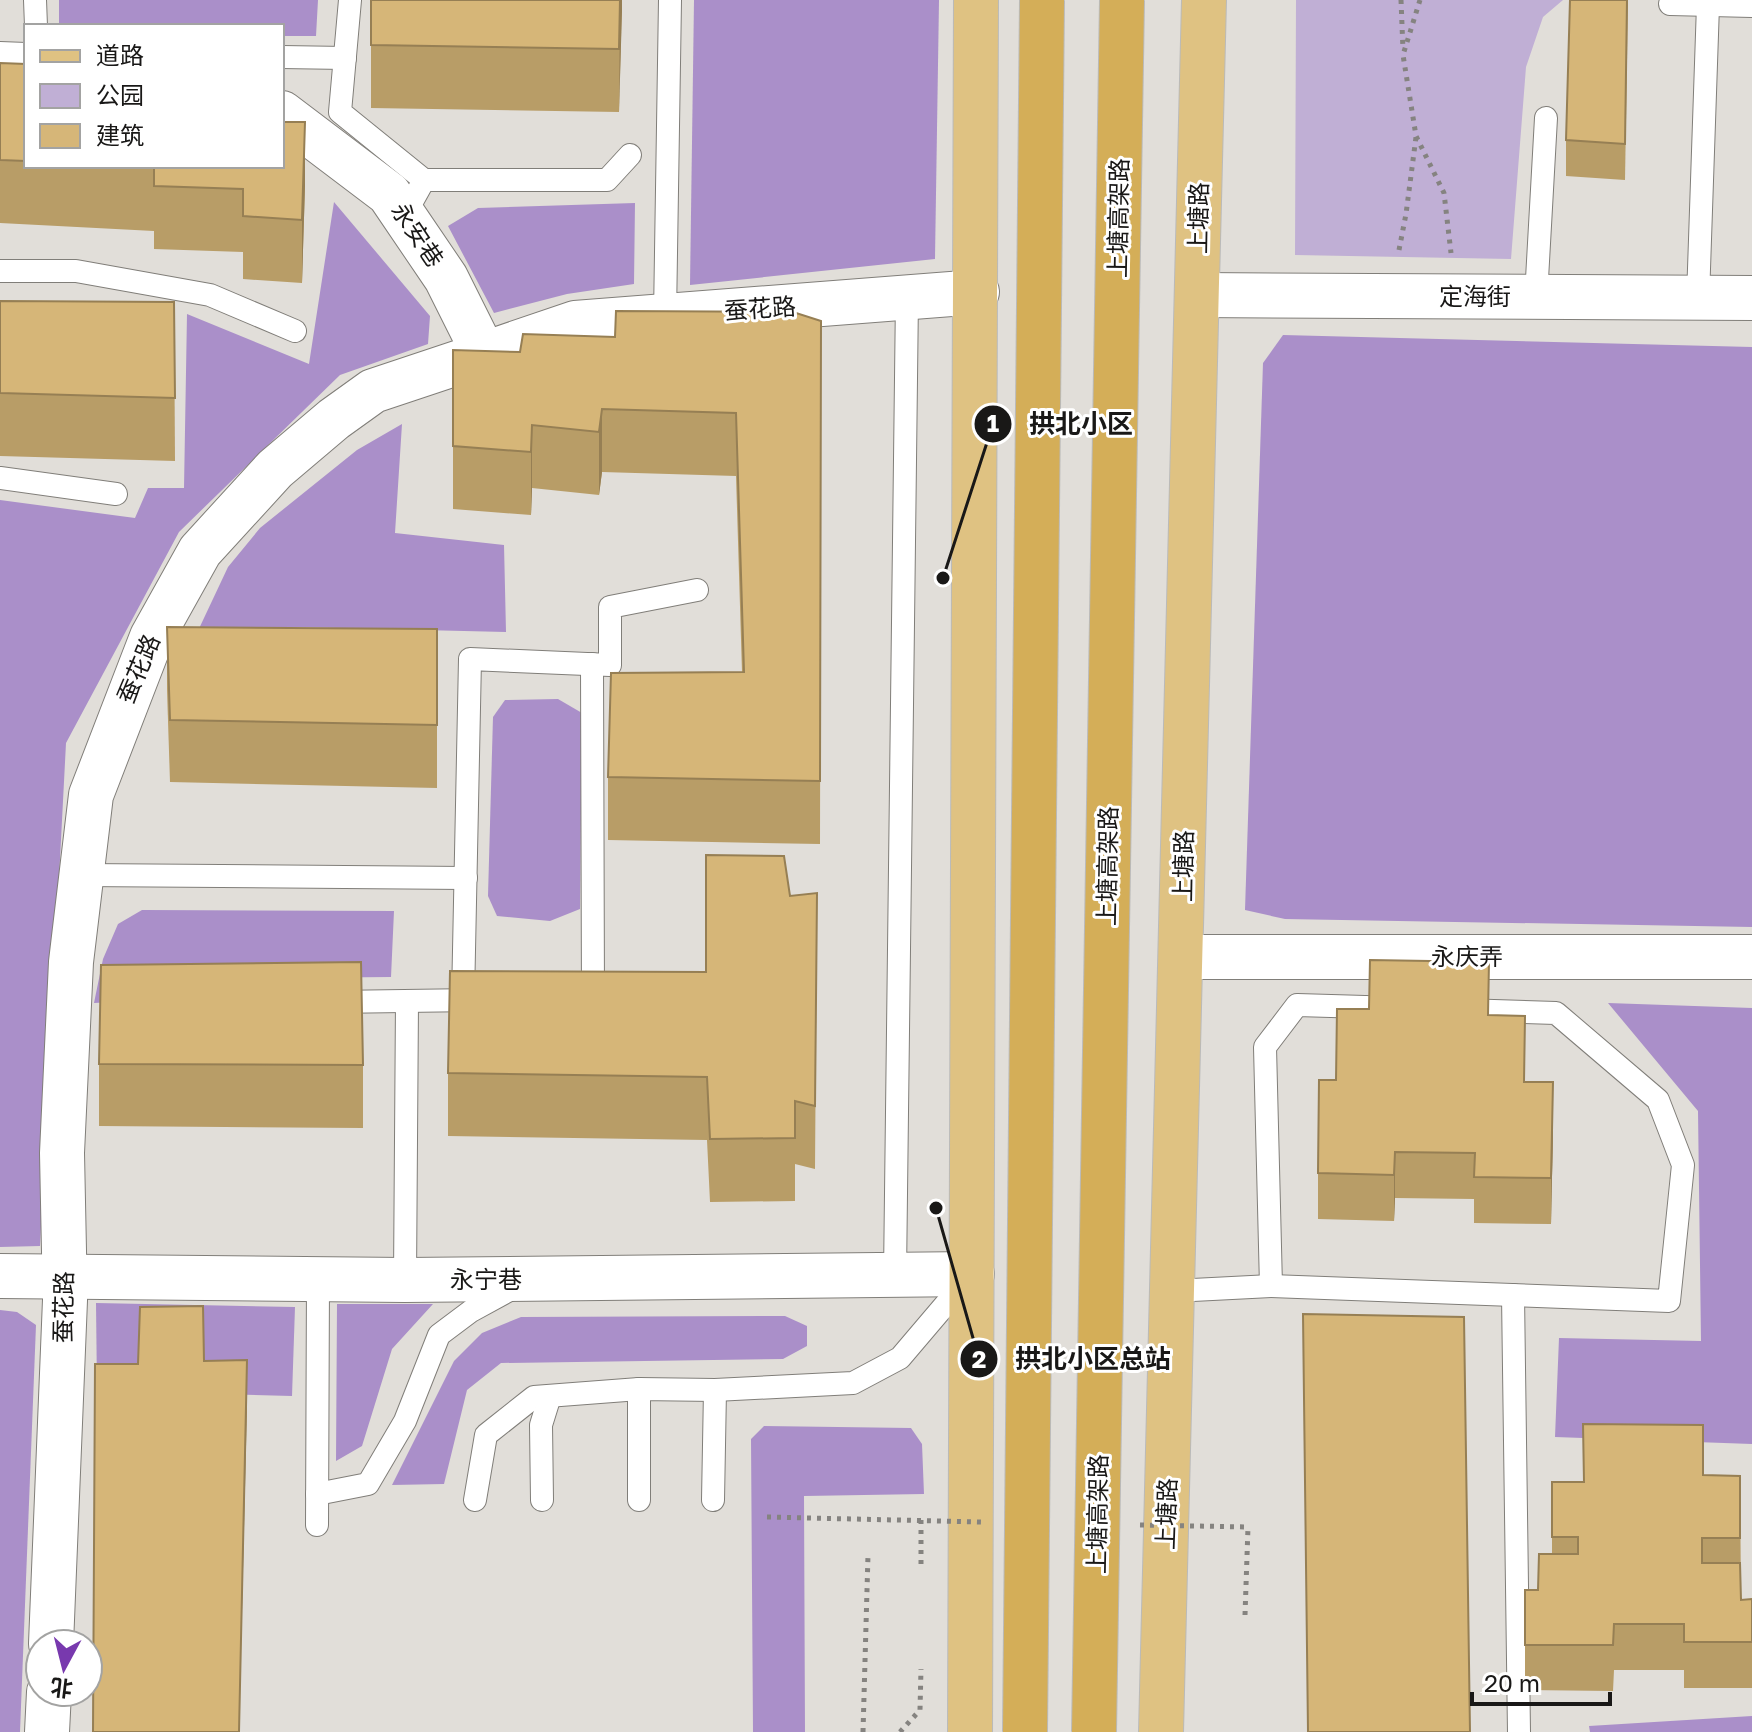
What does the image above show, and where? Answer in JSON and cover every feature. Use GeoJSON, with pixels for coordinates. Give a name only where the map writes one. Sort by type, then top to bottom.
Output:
{"type":"FeatureCollection","features":[{"type":"Feature","properties":{"kind":"highway"},"geometry":{"type":"LineString","coordinates":[[1025,1732],[1042,0]]}},
{"type":"Feature","properties":{"kind":"highway","name":"上塘高架路"},"geometry":{"type":"LineString","coordinates":[[1094,1732],[1122,0]]}},
{"type":"Feature","properties":{"kind":"main road"},"geometry":{"type":"LineString","coordinates":[[970,1732],[976,0]]}},
{"type":"Feature","properties":{"kind":"main road","name":"上塘路"},"geometry":{"type":"LineString","coordinates":[[1161,1732],[1204,0]]}},
{"type":"Feature","properties":{"kind":"street","name":"永安巷"},"geometry":{"type":"LineString","coordinates":[[284,115],[389,194],[414,198],[446,278],[484,354]]}},
{"type":"Feature","properties":{"kind":"street","name":"蚕花路"},"geometry":{"type":"LineString","coordinates":[[52,1628],[65,1275],[62,1153],[71,962],[91,795],[152,637],[200,551],[275,469],[373,391],[575,323],[977,292]]}},
{"type":"Feature","properties":{"kind":"street","name":"定海街"},"geometry":{"type":"LineString","coordinates":[[1197,295],[1752,298]]}},
{"type":"Feature","properties":{"kind":"street","name":"永庆弄"},"geometry":{"type":"LineString","coordinates":[[1182,957],[1752,957]]}},
{"type":"Feature","properties":{"kind":"street","name":"永宁巷"},"geometry":{"type":"LineString","coordinates":[[0,1276],[405,1280],[972,1274]]}},
{"type":"Feature","properties":{"kind":"street"},"geometry":{"type":"LineString","coordinates":[[47,1732],[48,1708]]}},
{"type":"Feature","properties":{"kind":"lane"},"geometry":{"type":"LineString","coordinates":[[35,0],[36,24]]}},
{"type":"Feature","properties":{"kind":"lane"},"geometry":{"type":"LineString","coordinates":[[350,0],[340,112],[414,198],[607,180],[630,155]]}},
{"type":"Feature","properties":{"kind":"lane"},"geometry":{"type":"LineString","coordinates":[[665,316],[670,0]]}},
{"type":"Feature","properties":{"kind":"lane"},"geometry":{"type":"LineString","coordinates":[[1670,4],[1752,6]]}},
{"type":"Feature","properties":{"kind":"lane"},"geometry":{"type":"LineString","coordinates":[[1698,298],[1708,5]]}},
{"type":"Feature","properties":{"kind":"lane"},"geometry":{"type":"LineString","coordinates":[[0,53],[24,54]]}},
{"type":"Feature","properties":{"kind":"lane"},"geometry":{"type":"LineString","coordinates":[[284,57],[345,58]]}},
{"type":"Feature","properties":{"kind":"lane"},"geometry":{"type":"LineString","coordinates":[[1536,297],[1546,118]]}},
{"type":"Feature","properties":{"kind":"lane"},"geometry":{"type":"LineString","coordinates":[[0,271],[76,271],[210,295],[295,331]]}},
{"type":"Feature","properties":{"kind":"lane"},"geometry":{"type":"LineString","coordinates":[[895,1275],[907,297]]}},
{"type":"Feature","properties":{"kind":"lane"},"geometry":{"type":"LineString","coordinates":[[0,478],[116,494]]}},
{"type":"Feature","properties":{"kind":"lane"},"geometry":{"type":"LineString","coordinates":[[463,1000],[470,659],[610,665],[610,607],[697,590]]}},
{"type":"Feature","properties":{"kind":"lane"},"geometry":{"type":"LineString","coordinates":[[592,664],[593,999]]}},
{"type":"Feature","properties":{"kind":"lane"},"geometry":{"type":"LineString","coordinates":[[81,875],[466,878]]}},
{"type":"Feature","properties":{"kind":"lane"},"geometry":{"type":"LineString","coordinates":[[317,1003],[491,1000]]}},
{"type":"Feature","properties":{"kind":"lane"},"geometry":{"type":"LineString","coordinates":[[405,1280],[407,1001]]}},
{"type":"Feature","properties":{"kind":"lane"},"geometry":{"type":"LineString","coordinates":[[1173,1291],[1271,1286],[1669,1301],[1683,1165],[1658,1100],[1556,1013],[1297,1005],[1265,1047],[1271,1286]]}},
{"type":"Feature","properties":{"kind":"lane"},"geometry":{"type":"LineString","coordinates":[[475,1500],[486,1435],[534,1397],[639,1389],[715,1390],[853,1383],[900,1358],[972,1274]]}},
{"type":"Feature","properties":{"kind":"lane"},"geometry":{"type":"LineString","coordinates":[[317,1525],[318,1279]]}},
{"type":"Feature","properties":{"kind":"lane"},"geometry":{"type":"LineString","coordinates":[[317,1494],[368,1484],[405,1421],[439,1335],[471,1311],[530,1279]]}},
{"type":"Feature","properties":{"kind":"lane"},"geometry":{"type":"LineString","coordinates":[[1513,1295],[1519,1732]]}},
{"type":"Feature","properties":{"kind":"lane"},"geometry":{"type":"LineString","coordinates":[[639,1389],[639,1500]]}},
{"type":"Feature","properties":{"kind":"lane"},"geometry":{"type":"LineString","coordinates":[[713,1500],[715,1390]]}},
{"type":"Feature","properties":{"kind":"lane"},"geometry":{"type":"LineString","coordinates":[[542,1500],[541,1425],[550,1396]]}},
{"type":"Feature","properties":{"kind":"path"},"geometry":{"type":"LineString","coordinates":[[1389,297],[1406,214],[1416,136],[1403,55],[1401,0]]}},
{"type":"Feature","properties":{"kind":"path"},"geometry":{"type":"LineString","coordinates":[[1403,55],[1420,0]]}},
{"type":"Feature","properties":{"kind":"path"},"geometry":{"type":"LineString","coordinates":[[1416,136],[1444,193],[1456,296]]}},
{"type":"Feature","properties":{"kind":"path"},"geometry":{"type":"LineString","coordinates":[[1245,1615],[1248,1527]]}},
{"type":"Feature","properties":{"kind":"path"},"geometry":{"type":"LineString","coordinates":[[863,1732],[868,1555]]}},
{"type":"Feature","properties":{"kind":"path"},"geometry":{"type":"LineString","coordinates":[[900,1732],[920,1710],[921,1665]]}},
{"type":"Feature","properties":{"kind":"green space"},"geometry":{"type":"Polygon","coordinates":[[[1296,0],[1563,0],[1543,17],[1526,67],[1511,259],[1295,255],[1296,0]]]}},
{"type":"Feature","properties":{"kind":"shaded area"},"geometry":{"type":"Polygon","coordinates":[[[59,0],[318,0],[316,36],[284,36],[284,24],[59,24],[59,0]]]}},
{"type":"Feature","properties":{"kind":"shaded area"},"geometry":{"type":"Polygon","coordinates":[[[694,0],[939,0],[935,259],[690,285],[694,0]]]}},
{"type":"Feature","properties":{"kind":"shaded area"},"geometry":{"type":"Polygon","coordinates":[[[334,202],[430,316],[428,344],[340,375],[179,532],[66,743],[40,1246],[0,1247],[0,500],[135,518],[148,488],[184,488],[187,314],[309,364],[334,202]]]}},
{"type":"Feature","properties":{"kind":"shaded area"},"geometry":{"type":"Polygon","coordinates":[[[635,203],[634,284],[567,294],[494,313],[448,226],[478,208],[635,203]]]}},
{"type":"Feature","properties":{"kind":"shaded area"},"geometry":{"type":"Polygon","coordinates":[[[1283,335],[1752,347],[1752,927],[1285,919],[1245,910],[1263,363],[1283,335]]]}},
{"type":"Feature","properties":{"kind":"shaded area"},"geometry":{"type":"Polygon","coordinates":[[[402,424],[395,533],[504,545],[506,632],[296,627],[196,635],[228,567],[260,528],[357,450],[402,424]]]}},
{"type":"Feature","properties":{"kind":"shaded area"},"geometry":{"type":"Polygon","coordinates":[[[558,699],[582,713],[580,909],[550,921],[497,916],[488,896],[493,717],[505,700],[558,699]]]}},
{"type":"Feature","properties":{"kind":"shaded area"},"geometry":{"type":"Polygon","coordinates":[[[142,910],[394,911],[391,977],[152,979],[149,1000],[94,1003],[103,959],[118,924],[142,910]]]}},
{"type":"Feature","properties":{"kind":"shaded area"},"geometry":{"type":"Polygon","coordinates":[[[1608,1003],[1752,1008],[1752,1444],[1555,1437],[1559,1338],[1701,1341],[1698,1111],[1608,1003]]]}},
{"type":"Feature","properties":{"kind":"shaded area"},"geometry":{"type":"Polygon","coordinates":[[[96,1303],[295,1307],[292,1396],[97,1391],[96,1303]]]}},
{"type":"Feature","properties":{"kind":"shaded area"},"geometry":{"type":"Polygon","coordinates":[[[337,1304],[433,1304],[392,1349],[362,1446],[336,1461],[337,1304]]]}},
{"type":"Feature","properties":{"kind":"shaded area"},"geometry":{"type":"Polygon","coordinates":[[[0,1310],[17,1312],[36,1325],[20,1732],[0,1732],[0,1310]]]}},
{"type":"Feature","properties":{"kind":"shaded area"},"geometry":{"type":"Polygon","coordinates":[[[785,1316],[807,1326],[807,1346],[783,1359],[501,1363],[467,1390],[444,1484],[392,1485],[454,1361],[482,1333],[521,1317],[785,1316]]]}},
{"type":"Feature","properties":{"kind":"shaded area"},"geometry":{"type":"Polygon","coordinates":[[[764,1426],[911,1428],[922,1444],[924,1494],[804,1496],[805,1732],[753,1732],[751,1439],[764,1426]]]}},
{"type":"Feature","properties":{"kind":"shaded area"},"geometry":{"type":"Polygon","coordinates":[[[1752,1716],[1752,1732],[1590,1732],[1589,1726],[1752,1716]]]}},
{"type":"Feature","properties":{"kind":"building"},"geometry":{"type":"Polygon","coordinates":[[[371,0],[620,0],[619,49],[371,45],[371,0]]]}},
{"type":"Feature","properties":{"kind":"building"},"geometry":{"type":"Polygon","coordinates":[[[1570,0],[1627,0],[1625,144],[1566,140],[1570,0]]]}},
{"type":"Feature","properties":{"kind":"building"},"geometry":{"type":"Polygon","coordinates":[[[0,63],[24,64],[24,161],[0,160],[0,63]]]}},
{"type":"Feature","properties":{"kind":"building"},"geometry":{"type":"Polygon","coordinates":[[[284,122],[305,122],[302,220],[243,216],[243,189],[154,186],[154,168],[284,168],[284,122]]]}},
{"type":"Feature","properties":{"kind":"building"},"geometry":{"type":"Polygon","coordinates":[[[0,301],[174,302],[175,398],[0,393],[0,301]]]}},
{"type":"Feature","properties":{"kind":"building"},"geometry":{"type":"Polygon","coordinates":[[[616,311],[793,312],[821,321],[820,781],[608,777],[611,673],[744,672],[736,413],[602,409],[599,432],[532,425],[531,452],[453,446],[453,350],[520,352],[523,334],[615,337],[616,311]]]}},
{"type":"Feature","properties":{"kind":"building"},"geometry":{"type":"Polygon","coordinates":[[[167,627],[437,629],[437,725],[170,720],[167,627]]]}},
{"type":"Feature","properties":{"kind":"building"},"geometry":{"type":"Polygon","coordinates":[[[706,855],[784,856],[790,896],[817,893],[815,1106],[795,1101],[795,1138],[710,1139],[707,1077],[448,1073],[450,971],[706,972],[706,855]]]}},
{"type":"Feature","properties":{"kind":"building"},"geometry":{"type":"Polygon","coordinates":[[[1370,960],[1489,962],[1488,1015],[1525,1016],[1524,1082],[1553,1082],[1551,1178],[1474,1177],[1475,1153],[1395,1152],[1394,1175],[1318,1173],[1319,1080],[1336,1080],[1337,1009],[1369,1009],[1370,960]]]}},
{"type":"Feature","properties":{"kind":"building"},"geometry":{"type":"Polygon","coordinates":[[[361,962],[363,1065],[99,1064],[101,965],[361,962]]]}},
{"type":"Feature","properties":{"kind":"building"},"geometry":{"type":"Polygon","coordinates":[[[203,1306],[204,1361],[247,1360],[239,1732],[93,1732],[93,1708],[104,1708],[104,1628],[94,1628],[95,1364],[138,1364],[140,1307],[203,1306]]]}},
{"type":"Feature","properties":{"kind":"building"},"geometry":{"type":"Polygon","coordinates":[[[1303,1314],[1464,1317],[1470,1732],[1308,1732],[1303,1314]]]}},
{"type":"Feature","properties":{"kind":"building"},"geometry":{"type":"Polygon","coordinates":[[[1583,1424],[1703,1425],[1703,1475],[1740,1476],[1740,1538],[1702,1538],[1702,1563],[1740,1563],[1741,1600],[1752,1599],[1752,1642],[1684,1642],[1684,1624],[1614,1624],[1613,1645],[1525,1645],[1525,1590],[1538,1590],[1539,1554],[1578,1554],[1578,1537],[1552,1537],[1552,1482],[1584,1482],[1583,1424]]]}},
{"type":"Feature","properties":{"kind":"place","name":"拱北小区"},"geometry":{"type":"Point","coordinates":[943,578]}},
{"type":"Feature","properties":{"kind":"place","name":"拱北小区总站"},"geometry":{"type":"Point","coordinates":[936,1208]}}]}
